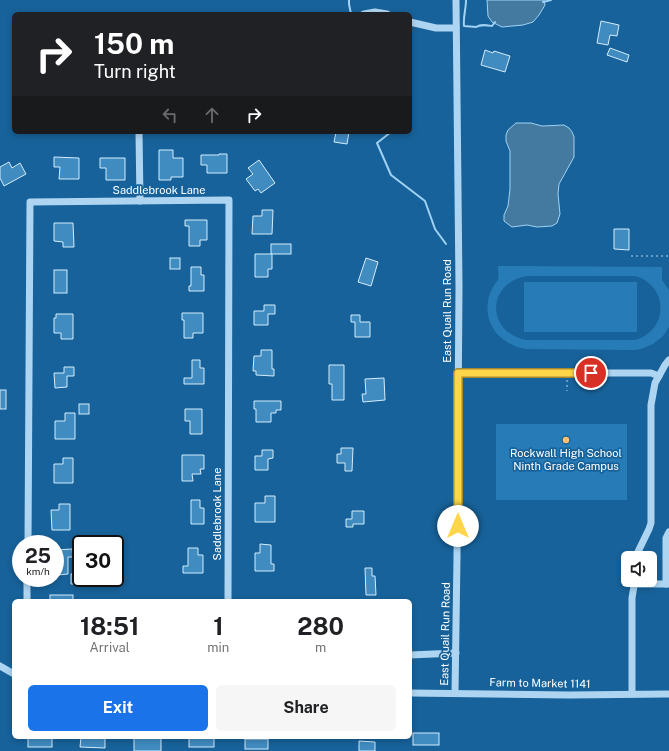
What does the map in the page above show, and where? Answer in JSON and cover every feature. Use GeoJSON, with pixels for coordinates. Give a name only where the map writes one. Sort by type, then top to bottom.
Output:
{"type":"FeatureCollection","features":[{"type":"Feature","properties":{"kind":"street","name":"East Quail Run Road"},"geometry":{"type":"LineString","coordinates":[[455,693],[458,557],[456,0]]}},
{"type":"Feature","properties":{"kind":"street"},"geometry":{"type":"LineString","coordinates":[[412,22],[436,28],[456,28]]}},
{"type":"Feature","properties":{"kind":"street"},"geometry":{"type":"LineString","coordinates":[[139,134],[140,201]]}},
{"type":"Feature","properties":{"kind":"street","name":"Saddlebrook Lane"},"geometry":{"type":"LineString","coordinates":[[28,535],[30,202],[229,200],[228,599]]}},
{"type":"Feature","properties":{"kind":"street"},"geometry":{"type":"LineString","coordinates":[[638,551],[651,523],[651,405],[655,383],[669,360]]}},
{"type":"Feature","properties":{"kind":"street"},"geometry":{"type":"LineString","coordinates":[[458,373],[651,373],[659,376]]}},
{"type":"Feature","properties":{"kind":"street"},"geometry":{"type":"LineString","coordinates":[[657,583],[668,584],[666,538],[669,532]]}},
{"type":"Feature","properties":{"kind":"street"},"geometry":{"type":"LineString","coordinates":[[27,587],[27,599]]}},
{"type":"Feature","properties":{"kind":"street"},"geometry":{"type":"LineString","coordinates":[[632,694],[632,598],[634,587]]}},
{"type":"Feature","properties":{"kind":"street"},"geometry":{"type":"LineString","coordinates":[[412,655],[456,653]]}},
{"type":"Feature","properties":{"kind":"street"},"geometry":{"type":"LineString","coordinates":[[0,666],[12,673]]}},
{"type":"Feature","properties":{"kind":"street","name":"Farm to Market 1141"},"geometry":{"type":"LineString","coordinates":[[412,693],[569,695],[669,694]]}},
{"type":"Feature","properties":{"kind":"path"},"geometry":{"type":"LineString","coordinates":[[631,256],[669,256]]}},
{"type":"Feature","properties":{"kind":"shaded area"},"geometry":{"type":"Polygon","coordinates":[[[487,0],[544,0],[545,5],[533,22],[523,25],[502,27],[492,22],[488,16],[487,0]]]}},
{"type":"Feature","properties":{"kind":"shaded area"},"geometry":{"type":"Polygon","coordinates":[[[516,123],[531,123],[542,126],[564,125],[569,128],[574,137],[574,157],[559,184],[558,194],[560,214],[557,223],[552,226],[537,227],[527,225],[512,227],[504,221],[510,189],[510,151],[506,141],[506,135],[508,130],[516,123]]]}},
{"type":"Feature","properties":{"kind":"shaded area"},"geometry":{"type":"Polygon","coordinates":[[[498,266],[662,267],[662,280],[669,290],[669,327],[663,336],[653,344],[635,350],[526,349],[517,347],[502,339],[496,333],[489,319],[488,301],[491,290],[498,280],[498,266]],[[527,276],[514,280],[504,288],[498,297],[496,308],[498,318],[504,328],[513,335],[526,340],[635,340],[646,335],[654,327],[659,318],[660,308],[659,298],[654,289],[646,281],[635,276],[527,276]]]}},
{"type":"Feature","properties":{"kind":"shaded area"},"geometry":{"type":"Polygon","coordinates":[[[524,282],[637,282],[637,332],[524,332],[524,282]]]}},
{"type":"Feature","properties":{"kind":"shaded area"},"geometry":{"type":"Polygon","coordinates":[[[496,424],[627,424],[627,500],[496,500],[496,424]]]}},
{"type":"Feature","properties":{"kind":"building"},"geometry":{"type":"Polygon","coordinates":[[[601,21],[619,25],[617,36],[610,35],[608,45],[597,43],[601,21]]]}},
{"type":"Feature","properties":{"kind":"building"},"geometry":{"type":"Polygon","coordinates":[[[610,48],[629,55],[627,62],[607,55],[610,48]]]}},
{"type":"Feature","properties":{"kind":"building"},"geometry":{"type":"Polygon","coordinates":[[[485,50],[510,56],[505,72],[481,65],[485,50]]]}},
{"type":"Feature","properties":{"kind":"building"},"geometry":{"type":"Polygon","coordinates":[[[336,134],[349,134],[347,144],[334,142],[336,134]]]}},
{"type":"Feature","properties":{"kind":"building"},"geometry":{"type":"Polygon","coordinates":[[[159,150],[173,150],[173,158],[183,158],[183,177],[171,177],[171,180],[159,180],[159,150]]]}},
{"type":"Feature","properties":{"kind":"building"},"geometry":{"type":"Polygon","coordinates":[[[227,154],[227,173],[207,173],[207,165],[201,165],[201,155],[227,154]]]}},
{"type":"Feature","properties":{"kind":"building"},"geometry":{"type":"Polygon","coordinates":[[[54,157],[79,158],[79,179],[59,179],[60,167],[54,167],[54,157]]]}},
{"type":"Feature","properties":{"kind":"building"},"geometry":{"type":"Polygon","coordinates":[[[100,158],[125,158],[125,180],[106,180],[106,168],[100,168],[100,158]]]}},
{"type":"Feature","properties":{"kind":"building"},"geometry":{"type":"Polygon","coordinates":[[[259,160],[275,183],[261,193],[258,189],[255,191],[246,179],[253,174],[248,168],[259,160]]]}},
{"type":"Feature","properties":{"kind":"building"},"geometry":{"type":"Polygon","coordinates":[[[9,162],[12,168],[20,163],[26,174],[4,186],[0,178],[0,167],[9,162]]]}},
{"type":"Feature","properties":{"kind":"building"},"geometry":{"type":"Polygon","coordinates":[[[262,210],[273,210],[272,234],[252,234],[253,216],[262,216],[262,210]]]}},
{"type":"Feature","properties":{"kind":"building"},"geometry":{"type":"Polygon","coordinates":[[[185,220],[207,220],[207,240],[200,240],[200,246],[189,246],[189,226],[185,226],[185,220]]]}},
{"type":"Feature","properties":{"kind":"building"},"geometry":{"type":"Polygon","coordinates":[[[54,223],[73,223],[74,247],[63,247],[63,242],[54,241],[54,223]]]}},
{"type":"Feature","properties":{"kind":"building"},"geometry":{"type":"Polygon","coordinates":[[[614,229],[629,229],[629,250],[614,249],[614,229]]]}},
{"type":"Feature","properties":{"kind":"building"},"geometry":{"type":"Polygon","coordinates":[[[271,244],[291,244],[291,254],[271,254],[271,244]]]}},
{"type":"Feature","properties":{"kind":"building"},"geometry":{"type":"Polygon","coordinates":[[[255,254],[272,254],[272,269],[268,269],[268,277],[255,277],[255,254]]]}},
{"type":"Feature","properties":{"kind":"building"},"geometry":{"type":"Polygon","coordinates":[[[170,258],[180,258],[180,269],[170,269],[170,258]]]}},
{"type":"Feature","properties":{"kind":"building"},"geometry":{"type":"Polygon","coordinates":[[[366,258],[378,262],[371,286],[358,282],[366,258]]]}},
{"type":"Feature","properties":{"kind":"building"},"geometry":{"type":"Polygon","coordinates":[[[191,267],[201,267],[201,275],[204,275],[204,291],[189,291],[189,286],[191,286],[191,267]]]}},
{"type":"Feature","properties":{"kind":"building"},"geometry":{"type":"Polygon","coordinates":[[[54,270],[67,270],[67,293],[54,293],[54,270]]]}},
{"type":"Feature","properties":{"kind":"building"},"geometry":{"type":"Polygon","coordinates":[[[264,305],[275,305],[275,314],[268,314],[268,325],[254,325],[254,311],[264,311],[264,305]]]}},
{"type":"Feature","properties":{"kind":"building"},"geometry":{"type":"Polygon","coordinates":[[[182,313],[203,313],[203,333],[193,333],[193,338],[184,338],[184,320],[182,320],[182,313]]]}},
{"type":"Feature","properties":{"kind":"building"},"geometry":{"type":"Polygon","coordinates":[[[56,314],[73,314],[73,339],[61,339],[61,333],[54,333],[54,318],[56,318],[56,314]]]}},
{"type":"Feature","properties":{"kind":"building"},"geometry":{"type":"Polygon","coordinates":[[[351,315],[360,315],[360,322],[370,322],[370,337],[355,337],[355,322],[351,322],[351,315]]]}},
{"type":"Feature","properties":{"kind":"building"},"geometry":{"type":"Polygon","coordinates":[[[261,350],[272,350],[272,369],[274,369],[274,376],[256,375],[256,371],[253,371],[254,356],[261,356],[261,350]]]}},
{"type":"Feature","properties":{"kind":"building"},"geometry":{"type":"Polygon","coordinates":[[[192,360],[200,360],[200,368],[204,368],[204,384],[184,384],[184,378],[192,378],[192,360]]]}},
{"type":"Feature","properties":{"kind":"building"},"geometry":{"type":"Polygon","coordinates":[[[329,365],[344,365],[344,400],[332,400],[332,384],[329,384],[329,365]]]}},
{"type":"Feature","properties":{"kind":"building"},"geometry":{"type":"Polygon","coordinates":[[[64,367],[74,367],[74,376],[67,376],[67,387],[55,388],[54,373],[64,373],[64,367]]]}},
{"type":"Feature","properties":{"kind":"building"},"geometry":{"type":"Polygon","coordinates":[[[384,378],[385,400],[363,402],[362,394],[366,394],[365,379],[384,378]]]}},
{"type":"Feature","properties":{"kind":"building"},"geometry":{"type":"Polygon","coordinates":[[[0,390],[6,390],[6,409],[0,409],[0,390]]]}},
{"type":"Feature","properties":{"kind":"building"},"geometry":{"type":"Polygon","coordinates":[[[254,401],[281,401],[281,410],[276,410],[276,413],[271,413],[271,422],[256,422],[256,409],[254,409],[254,401]]]}},
{"type":"Feature","properties":{"kind":"building"},"geometry":{"type":"Polygon","coordinates":[[[79,404],[89,404],[89,414],[79,414],[79,404]]]}},
{"type":"Feature","properties":{"kind":"building"},"geometry":{"type":"Polygon","coordinates":[[[185,409],[202,409],[202,434],[190,434],[190,421],[185,421],[185,409]]]}},
{"type":"Feature","properties":{"kind":"building"},"geometry":{"type":"Polygon","coordinates":[[[65,413],[75,413],[75,439],[55,439],[55,421],[65,421],[65,413]]]}},
{"type":"Feature","properties":{"kind":"building"},"geometry":{"type":"Polygon","coordinates":[[[341,448],[353,448],[352,471],[345,471],[345,463],[337,463],[337,454],[341,454],[341,448]]]}},
{"type":"Feature","properties":{"kind":"building"},"geometry":{"type":"Polygon","coordinates":[[[262,450],[273,450],[273,458],[268,459],[268,470],[255,470],[255,456],[262,456],[262,450]]]}},
{"type":"Feature","properties":{"kind":"building"},"geometry":{"type":"Polygon","coordinates":[[[182,455],[204,455],[204,469],[200,469],[201,474],[192,474],[193,481],[182,481],[182,455]]]}},
{"type":"Feature","properties":{"kind":"building"},"geometry":{"type":"Polygon","coordinates":[[[63,458],[73,458],[73,483],[54,483],[54,464],[63,464],[63,458]]]}},
{"type":"Feature","properties":{"kind":"building"},"geometry":{"type":"Polygon","coordinates":[[[265,496],[275,496],[275,522],[255,522],[255,503],[265,503],[265,496]]]}},
{"type":"Feature","properties":{"kind":"building"},"geometry":{"type":"Polygon","coordinates":[[[191,500],[200,500],[200,508],[204,508],[204,524],[191,524],[191,500]]]}},
{"type":"Feature","properties":{"kind":"building"},"geometry":{"type":"Polygon","coordinates":[[[59,504],[70,504],[70,530],[52,530],[51,510],[59,510],[59,504]]]}},
{"type":"Feature","properties":{"kind":"building"},"geometry":{"type":"Polygon","coordinates":[[[352,511],[364,511],[364,524],[353,524],[353,527],[346,527],[346,519],[352,519],[352,511]]]}},
{"type":"Feature","properties":{"kind":"building"},"geometry":{"type":"Polygon","coordinates":[[[260,544],[271,545],[271,564],[274,564],[274,571],[255,571],[255,553],[260,553],[260,544]]]}},
{"type":"Feature","properties":{"kind":"building"},"geometry":{"type":"Polygon","coordinates":[[[188,548],[198,548],[198,555],[203,555],[203,573],[183,573],[183,566],[188,566],[188,548]]]}},
{"type":"Feature","properties":{"kind":"building"},"geometry":{"type":"Polygon","coordinates":[[[64,549],[72,549],[72,557],[68,557],[68,574],[64,574],[64,549]]]}},
{"type":"Feature","properties":{"kind":"building"},"geometry":{"type":"Polygon","coordinates":[[[365,568],[372,568],[372,576],[375,576],[376,595],[366,595],[365,568]]]}},
{"type":"Feature","properties":{"kind":"building"},"geometry":{"type":"Polygon","coordinates":[[[72,574],[72,584],[71,584],[72,574]]]}},
{"type":"Feature","properties":{"kind":"building"},"geometry":{"type":"Polygon","coordinates":[[[50,595],[73,595],[73,599],[50,599],[50,595]]]}},
{"type":"Feature","properties":{"kind":"building"},"geometry":{"type":"Polygon","coordinates":[[[413,733],[439,733],[439,745],[413,745],[413,733]]]}},
{"type":"Feature","properties":{"kind":"building"},"geometry":{"type":"Polygon","coordinates":[[[28,739],[52,739],[52,747],[28,747],[28,739]]]}},
{"type":"Feature","properties":{"kind":"building"},"geometry":{"type":"Polygon","coordinates":[[[81,739],[105,739],[105,748],[80,747],[81,739]]]}},
{"type":"Feature","properties":{"kind":"building"},"geometry":{"type":"Polygon","coordinates":[[[134,739],[161,739],[161,751],[134,751],[134,739]]]}},
{"type":"Feature","properties":{"kind":"building"},"geometry":{"type":"Polygon","coordinates":[[[189,739],[214,739],[214,747],[189,747],[189,739]]]}},
{"type":"Feature","properties":{"kind":"building"},"geometry":{"type":"Polygon","coordinates":[[[245,739],[268,739],[268,749],[245,749],[245,739]]]}},
{"type":"Feature","properties":{"kind":"building"},"geometry":{"type":"Polygon","coordinates":[[[359,741],[375,742],[375,751],[359,751],[359,741]]]}},
{"type":"Feature","properties":{"kind":"waterway"},"geometry":{"type":"LineString","coordinates":[[349,0],[351,12]]}},
{"type":"Feature","properties":{"kind":"waterway"},"geometry":{"type":"LineString","coordinates":[[466,0],[464,26],[492,26],[495,22]]}},
{"type":"Feature","properties":{"kind":"waterway"},"geometry":{"type":"LineString","coordinates":[[543,2],[551,0]]}},
{"type":"Feature","properties":{"kind":"waterway"},"geometry":{"type":"LineString","coordinates":[[388,134],[377,143],[391,175],[425,201],[435,229],[446,244]]}},
{"type":"Feature","properties":{"kind":"place","name":"Rockwall High School Ninth Grade Campus"},"geometry":{"type":"Point","coordinates":[566,440]}},
{"type":"Feature","properties":{"kind":"route"},"geometry":{"type":"LineString","coordinates":[[458,526],[458,373],[591,373]]}}]}
